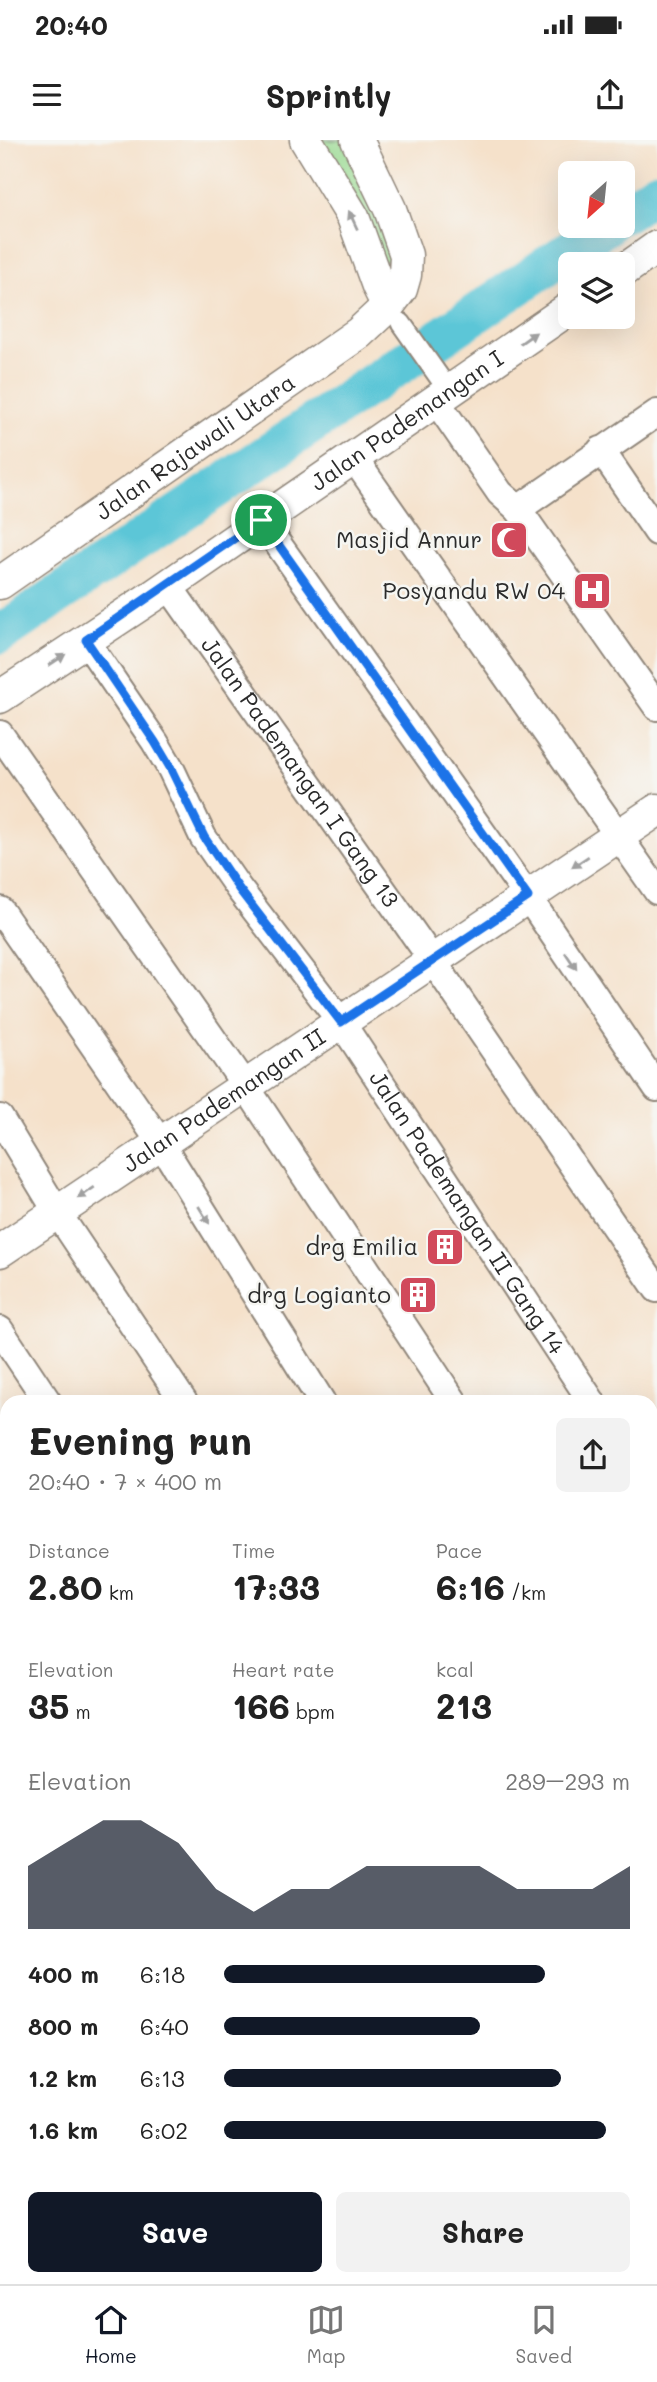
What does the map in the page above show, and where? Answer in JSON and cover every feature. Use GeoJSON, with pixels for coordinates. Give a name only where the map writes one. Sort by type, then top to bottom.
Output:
{"type":"FeatureCollection","features":[{"type":"Feature","properties":{"kind":"street"},"geometry":{"type":"LineString","coordinates":[[306,140],[353,217],[371,266],[398,319],[499,493],[518,509],[657,708]]}},
{"type":"Feature","properties":{"kind":"street"},"geometry":{"type":"LineString","coordinates":[[357,140],[390,209],[407,255],[371,266]]}},
{"type":"Feature","properties":{"kind":"street"},"geometry":{"type":"LineString","coordinates":[[635,263],[657,247]]}},
{"type":"Feature","properties":{"kind":"street","name":"Jalan Rajawali Utara"},"geometry":{"type":"LineString","coordinates":[[0,583],[359,333],[398,319],[407,255]]}},
{"type":"Feature","properties":{"kind":"street","name":"Jalan Pademangan I"},"geometry":{"type":"LineString","coordinates":[[0,697],[353,457],[440,389],[558,315]]}},
{"type":"Feature","properties":{"kind":"street"},"geometry":{"type":"LineString","coordinates":[[518,509],[657,413]]}},
{"type":"Feature","properties":{"kind":"street"},"geometry":{"type":"LineString","coordinates":[[601,450],[657,532]]}},
{"type":"Feature","properties":{"kind":"street"},"geometry":{"type":"LineString","coordinates":[[353,457],[657,891]]}},
{"type":"Feature","properties":{"kind":"street"},"geometry":{"type":"LineString","coordinates":[[261,520],[528,897],[657,1088]]}},
{"type":"Feature","properties":{"kind":"street","name":"Jalan Pademangan I Gang 13"},"geometry":{"type":"LineString","coordinates":[[168,585],[433,961],[657,1289]]}},
{"type":"Feature","properties":{"kind":"street","name":"Jalan Pademangan II Gang 14"},"geometry":{"type":"LineString","coordinates":[[86,640],[155,742],[204,837],[239,889],[341,1022],[587,1395]]}},
{"type":"Feature","properties":{"kind":"street"},"geometry":{"type":"LineString","coordinates":[[0,734],[245,1085],[449,1395]]}},
{"type":"Feature","properties":{"kind":"street","name":"Jalan Pademangan II"},"geometry":{"type":"LineString","coordinates":[[0,1251],[57,1212],[164,1149],[245,1085],[657,810]]}},
{"type":"Feature","properties":{"kind":"street"},"geometry":{"type":"LineString","coordinates":[[0,910],[164,1149],[318,1395]]}},
{"type":"Feature","properties":{"kind":"street"},"geometry":{"type":"LineString","coordinates":[[0,1118],[57,1212],[179,1395]]}},
{"type":"Feature","properties":{"kind":"street"},"geometry":{"type":"LineString","coordinates":[[0,1330],[43,1395]]}},
{"type":"Feature","properties":{"kind":"green space"},"geometry":{"type":"Polygon","coordinates":[[[306,140],[365,140],[406,255],[371,266],[306,140]]]}},
{"type":"Feature","properties":{"kind":"waterway"},"geometry":{"type":"LineString","coordinates":[[635,206],[657,191]]}},
{"type":"Feature","properties":{"kind":"waterway"},"geometry":{"type":"LineString","coordinates":[[0,634],[588,238]]}},
{"type":"Feature","properties":{"kind":"place","name":"Masjid Annur"},"geometry":{"type":"Point","coordinates":[509,540]}},
{"type":"Feature","properties":{"kind":"place","name":"Posyandu RW 04"},"geometry":{"type":"Point","coordinates":[592,591]}},
{"type":"Feature","properties":{"kind":"place","name":"drg Emilia"},"geometry":{"type":"Point","coordinates":[445,1247]}},
{"type":"Feature","properties":{"kind":"place","name":"drg Logianto"},"geometry":{"type":"Point","coordinates":[418,1295]}},
{"type":"Feature","properties":{"kind":"route"},"geometry":{"type":"LineString","coordinates":[[261,520],[528,897],[341,1022],[239,889],[204,837],[155,742],[86,640],[261,520]]}}]}
